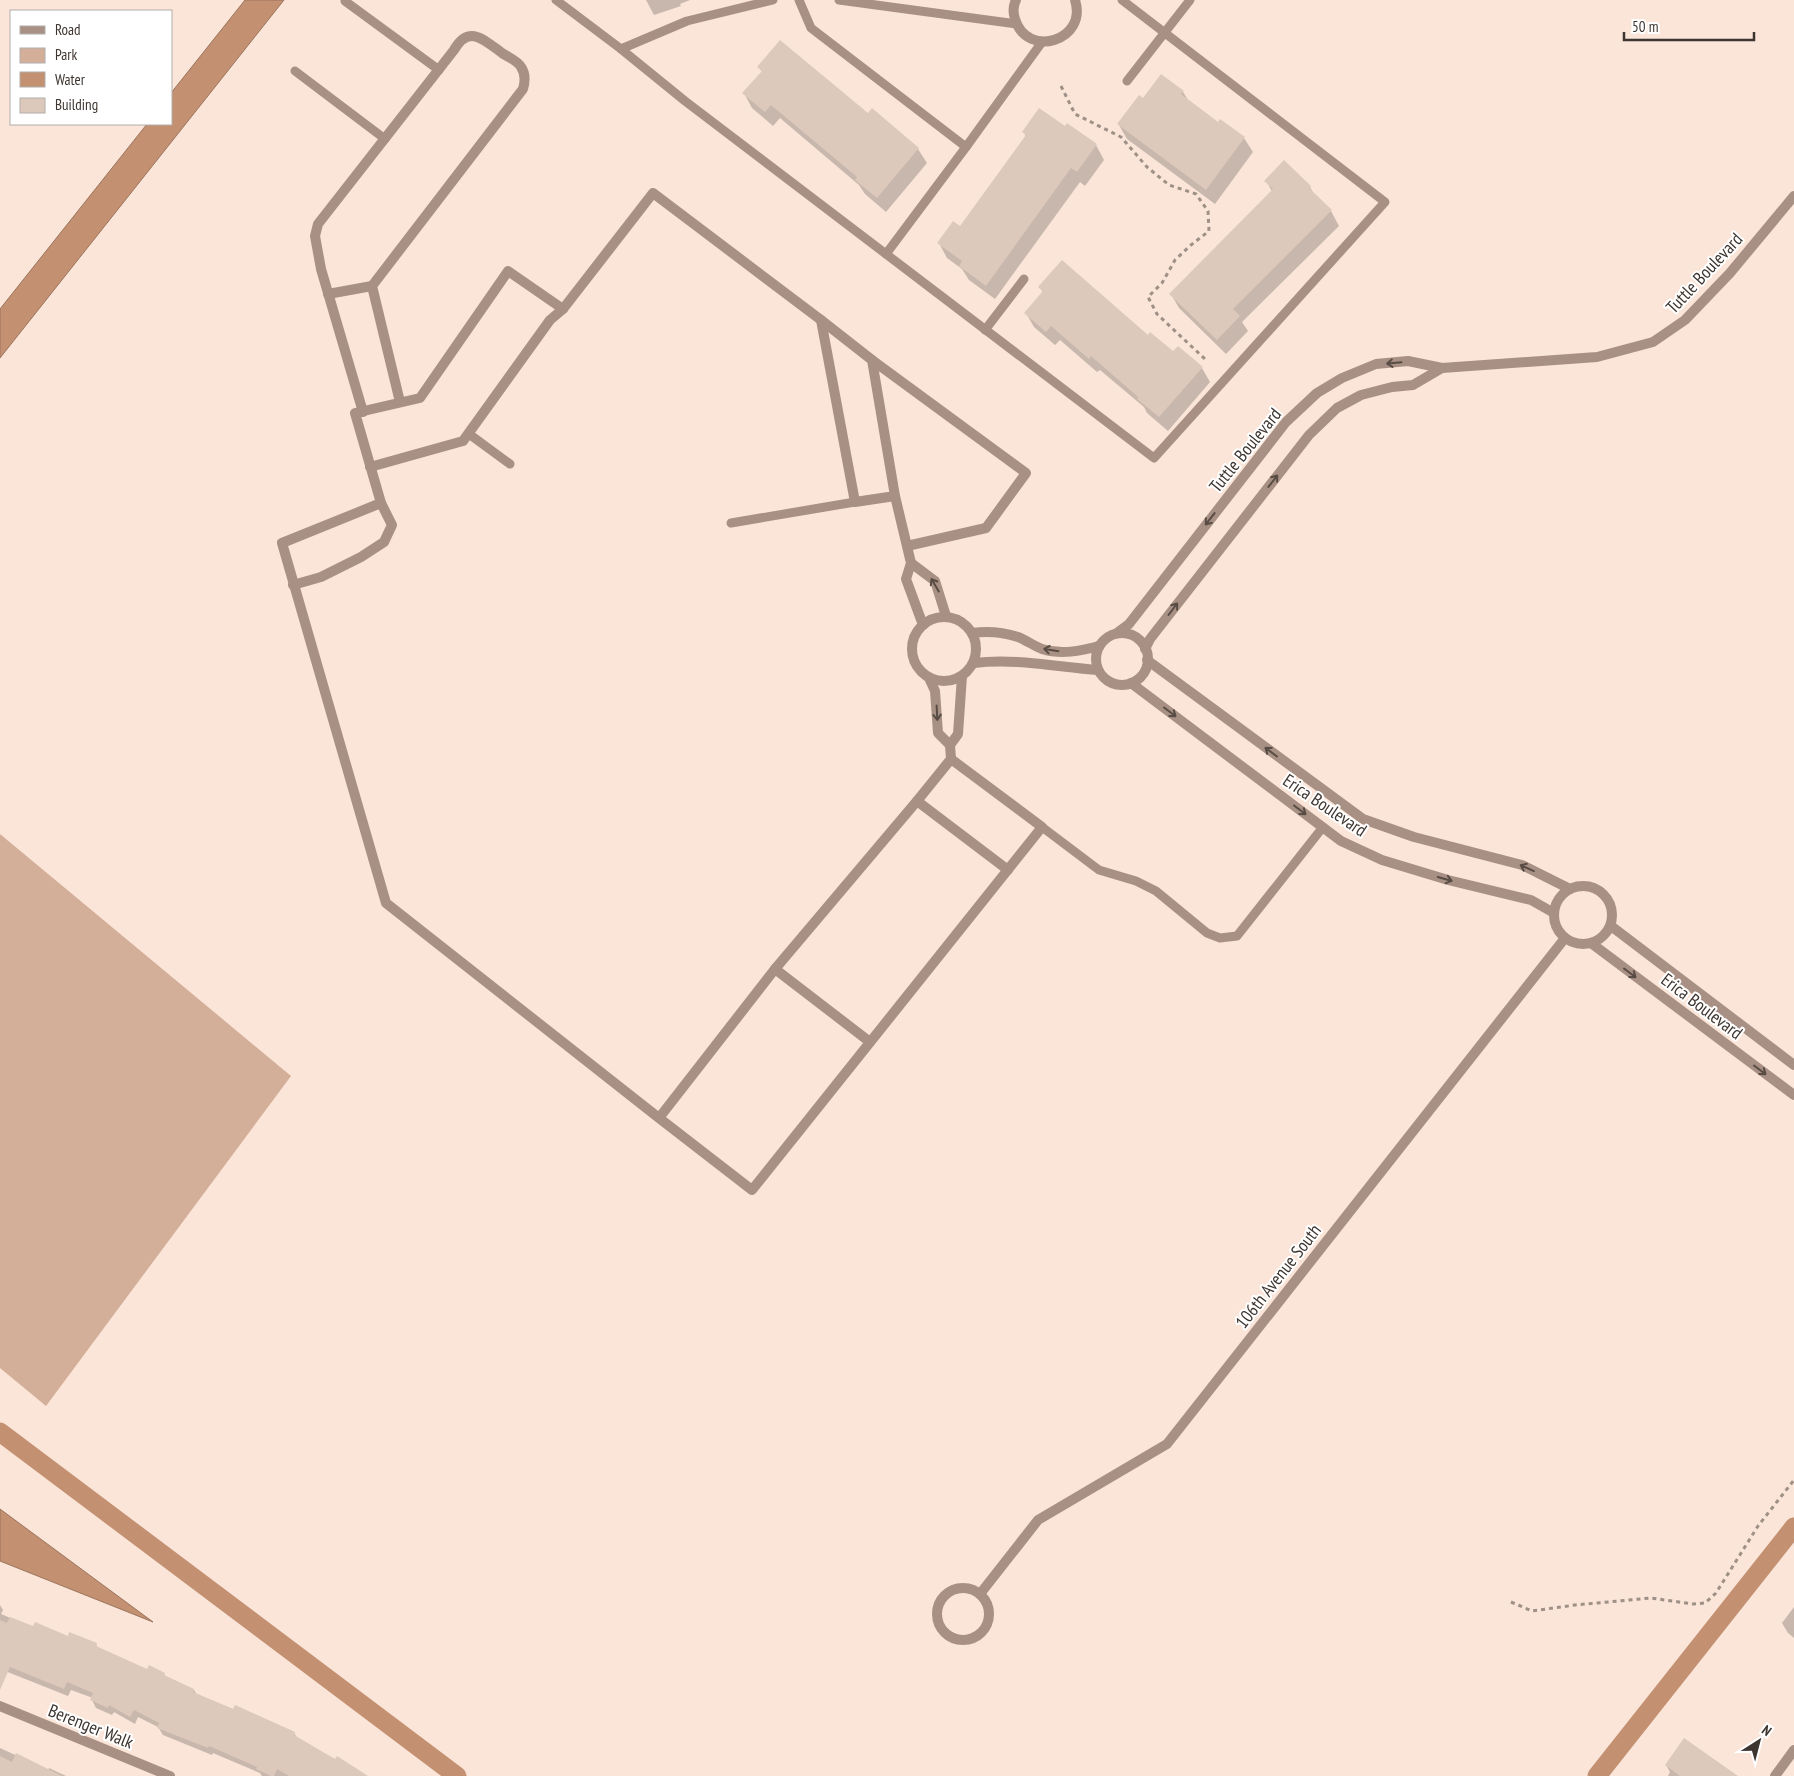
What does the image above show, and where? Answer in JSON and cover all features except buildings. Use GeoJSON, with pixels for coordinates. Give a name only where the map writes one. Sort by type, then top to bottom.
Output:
{"type":"FeatureCollection","features":[{"type":"Feature","properties":{"kind":"street"},"geometry":{"type":"LineString","coordinates":[[1016,0],[1014,14],[1017,24],[1027,36],[1042,42],[1052,42],[1062,38],[1069,31],[1075,23],[1077,1]]}},
{"type":"Feature","properties":{"kind":"street"},"geometry":{"type":"LineString","coordinates":[[328,294],[372,286],[523,89],[526,80],[521,66],[480,37],[468,36],[460,41],[318,224],[315,236],[321,269],[328,294],[363,412]]}},
{"type":"Feature","properties":{"kind":"street"},"geometry":{"type":"LineString","coordinates":[[370,467],[463,442],[550,320],[563,309],[654,192],[872,360],[1026,474],[986,528],[907,546]]}},
{"type":"Feature","properties":{"kind":"street","name":"Tuttle Boulevard"},"geometry":{"type":"LineString","coordinates":[[1117,633],[1129,624],[1286,422],[1317,393],[1342,378],[1376,364],[1408,361],[1442,368],[1597,357],[1653,342],[1685,320],[1730,272],[1794,196]]}},
{"type":"Feature","properties":{"kind":"street"},"geometry":{"type":"LineString","coordinates":[[294,585],[321,577],[361,557],[384,542],[392,525],[381,503],[355,414],[420,398],[508,271],[563,309]]}},
{"type":"Feature","properties":{"kind":"street"},"geometry":{"type":"LineString","coordinates":[[372,286],[400,402]]}},
{"type":"Feature","properties":{"kind":"street"},"geometry":{"type":"LineString","coordinates":[[821,320],[855,502],[895,496]]}},
{"type":"Feature","properties":{"kind":"street"},"geometry":{"type":"LineString","coordinates":[[872,360],[895,496],[911,563],[906,579],[923,625]]}},
{"type":"Feature","properties":{"kind":"street","name":"Tuttle Boulevard"},"geometry":{"type":"LineString","coordinates":[[1145,649],[1150,639],[1304,442],[1337,408],[1361,394],[1392,387],[1413,385],[1442,368]]}},
{"type":"Feature","properties":{"kind":"street"},"geometry":{"type":"LineString","coordinates":[[381,503],[282,544],[386,903],[752,1190],[1042,827],[951,759]]}},
{"type":"Feature","properties":{"kind":"street"},"geometry":{"type":"LineString","coordinates":[[911,563],[935,581],[946,616]]}},
{"type":"Feature","properties":{"kind":"street"},"geometry":{"type":"LineString","coordinates":[[928,678],[938,681],[949,681],[968,672],[974,663],[977,653],[976,643],[972,633],[961,622],[946,616],[934,618],[917,630],[912,640],[914,662],[928,678],[935,691],[938,733],[950,745]]}},
{"type":"Feature","properties":{"kind":"street"},"geometry":{"type":"LineString","coordinates":[[972,633],[989,631],[1001,633],[1017,637],[1043,649],[1079,652],[1099,646],[1109,636],[1117,633],[1126,633],[1141,641],[1145,649],[1148,660],[1143,674],[1132,683],[1114,684],[1106,680],[1098,670],[1096,657],[1099,646]]}},
{"type":"Feature","properties":{"kind":"street","name":"Erica Boulevard"},"geometry":{"type":"LineString","coordinates":[[1148,660],[1363,819],[1414,837],[1522,866],[1570,889]]}},
{"type":"Feature","properties":{"kind":"street"},"geometry":{"type":"LineString","coordinates":[[974,663],[1014,661],[1098,670]]}},
{"type":"Feature","properties":{"kind":"street"},"geometry":{"type":"LineString","coordinates":[[659,1118],[775,969],[951,759],[950,745],[958,734],[962,676]]}},
{"type":"Feature","properties":{"kind":"street","name":"Erica Boulevard"},"geometry":{"type":"LineString","coordinates":[[1132,683],[1341,841],[1382,860],[1448,880],[1531,900],[1554,913]]}},
{"type":"Feature","properties":{"kind":"street"},"geometry":{"type":"LineString","coordinates":[[917,801],[1008,870]]}},
{"type":"Feature","properties":{"kind":"street"},"geometry":{"type":"LineString","coordinates":[[1580,886],[1590,887],[1606,897],[1611,906],[1611,926],[1599,940],[1582,944],[1564,938],[1555,922],[1554,913],[1562,895],[1570,889],[1580,886]]}},
{"type":"Feature","properties":{"kind":"street","name":"Erica Boulevard"},"geometry":{"type":"LineString","coordinates":[[1611,926],[1794,1065]]}},
{"type":"Feature","properties":{"kind":"street","name":"106th Avenue South"},"geometry":{"type":"LineString","coordinates":[[980,1594],[1038,1520],[1167,1444],[1564,938]]}},
{"type":"Feature","properties":{"kind":"street","name":"Erica Boulevard"},"geometry":{"type":"LineString","coordinates":[[1591,943],[1794,1095]]}},
{"type":"Feature","properties":{"kind":"street"},"geometry":{"type":"LineString","coordinates":[[775,969],[870,1042]]}},
{"type":"Feature","properties":{"kind":"street"},"geometry":{"type":"LineString","coordinates":[[956,1588],[973,1590],[980,1594],[989,1608],[987,1626],[982,1633],[974,1638],[965,1640],[956,1639],[948,1635],[942,1629],[937,1613],[938,1605],[943,1598],[956,1588]]}},
{"type":"Feature","properties":{"kind":"street","name":"Berenger Walk"},"geometry":{"type":"LineString","coordinates":[[0,1706],[170,1776]]}},
{"type":"Feature","properties":{"kind":"street"},"geometry":{"type":"LineString","coordinates":[[1775,1776],[1794,1750]]}},
{"type":"Feature","properties":{"kind":"lane"},"geometry":{"type":"LineString","coordinates":[[556,0],[685,101],[1154,458],[1384,202],[1122,0]]}},
{"type":"Feature","properties":{"kind":"lane"},"geometry":{"type":"LineString","coordinates":[[621,49],[687,22],[773,0]]}},
{"type":"Feature","properties":{"kind":"lane"},"geometry":{"type":"LineString","coordinates":[[799,0],[811,28],[966,147]]}},
{"type":"Feature","properties":{"kind":"lane"},"geometry":{"type":"LineString","coordinates":[[839,0],[1017,24]]}},
{"type":"Feature","properties":{"kind":"lane"},"geometry":{"type":"LineString","coordinates":[[1127,81],[1190,0]]}},
{"type":"Feature","properties":{"kind":"lane"},"geometry":{"type":"LineString","coordinates":[[345,1],[438,70]]}},
{"type":"Feature","properties":{"kind":"lane"},"geometry":{"type":"LineString","coordinates":[[886,254],[1042,42]]}},
{"type":"Feature","properties":{"kind":"lane"},"geometry":{"type":"LineString","coordinates":[[295,72],[385,139]]}},
{"type":"Feature","properties":{"kind":"lane"},"geometry":{"type":"LineString","coordinates":[[986,330],[1024,279]]}},
{"type":"Feature","properties":{"kind":"lane"},"geometry":{"type":"LineString","coordinates":[[469,434],[510,464]]}},
{"type":"Feature","properties":{"kind":"lane"},"geometry":{"type":"LineString","coordinates":[[731,523],[855,502]]}},
{"type":"Feature","properties":{"kind":"lane"},"geometry":{"type":"LineString","coordinates":[[1042,827],[1099,870],[1136,881],[1156,890],[1207,933],[1220,938],[1237,936],[1324,828]]}},
{"type":"Feature","properties":{"kind":"path"},"geometry":{"type":"LineString","coordinates":[[1061,86],[1075,114],[1121,137],[1147,167],[1169,185],[1196,194],[1208,211],[1209,231],[1175,260],[1162,283],[1148,297],[1157,314],[1206,360]]}},
{"type":"Feature","properties":{"kind":"path"},"geometry":{"type":"LineString","coordinates":[[1511,1602],[1532,1611],[1651,1598],[1694,1604],[1705,1603],[1716,1593],[1758,1526],[1794,1480]]}},
{"type":"Feature","properties":{"kind":"green space"},"geometry":{"type":"Polygon","coordinates":[[[0,834],[291,1076],[46,1406],[0,1368],[0,834]]]}},
{"type":"Feature","properties":{"kind":"water"},"geometry":{"type":"Polygon","coordinates":[[[245,0],[284,0],[0,358],[0,309],[146,125],[172,125],[172,92],[245,0]]]}},
{"type":"Feature","properties":{"kind":"water"},"geometry":{"type":"Polygon","coordinates":[[[0,1509],[153,1622],[0,1561],[0,1509]]]}},
{"type":"Feature","properties":{"kind":"waterway"},"geometry":{"type":"LineString","coordinates":[[0,1432],[457,1776]]}},
{"type":"Feature","properties":{"kind":"waterway"},"geometry":{"type":"LineString","coordinates":[[1597,1776],[1794,1527]]}}]}
